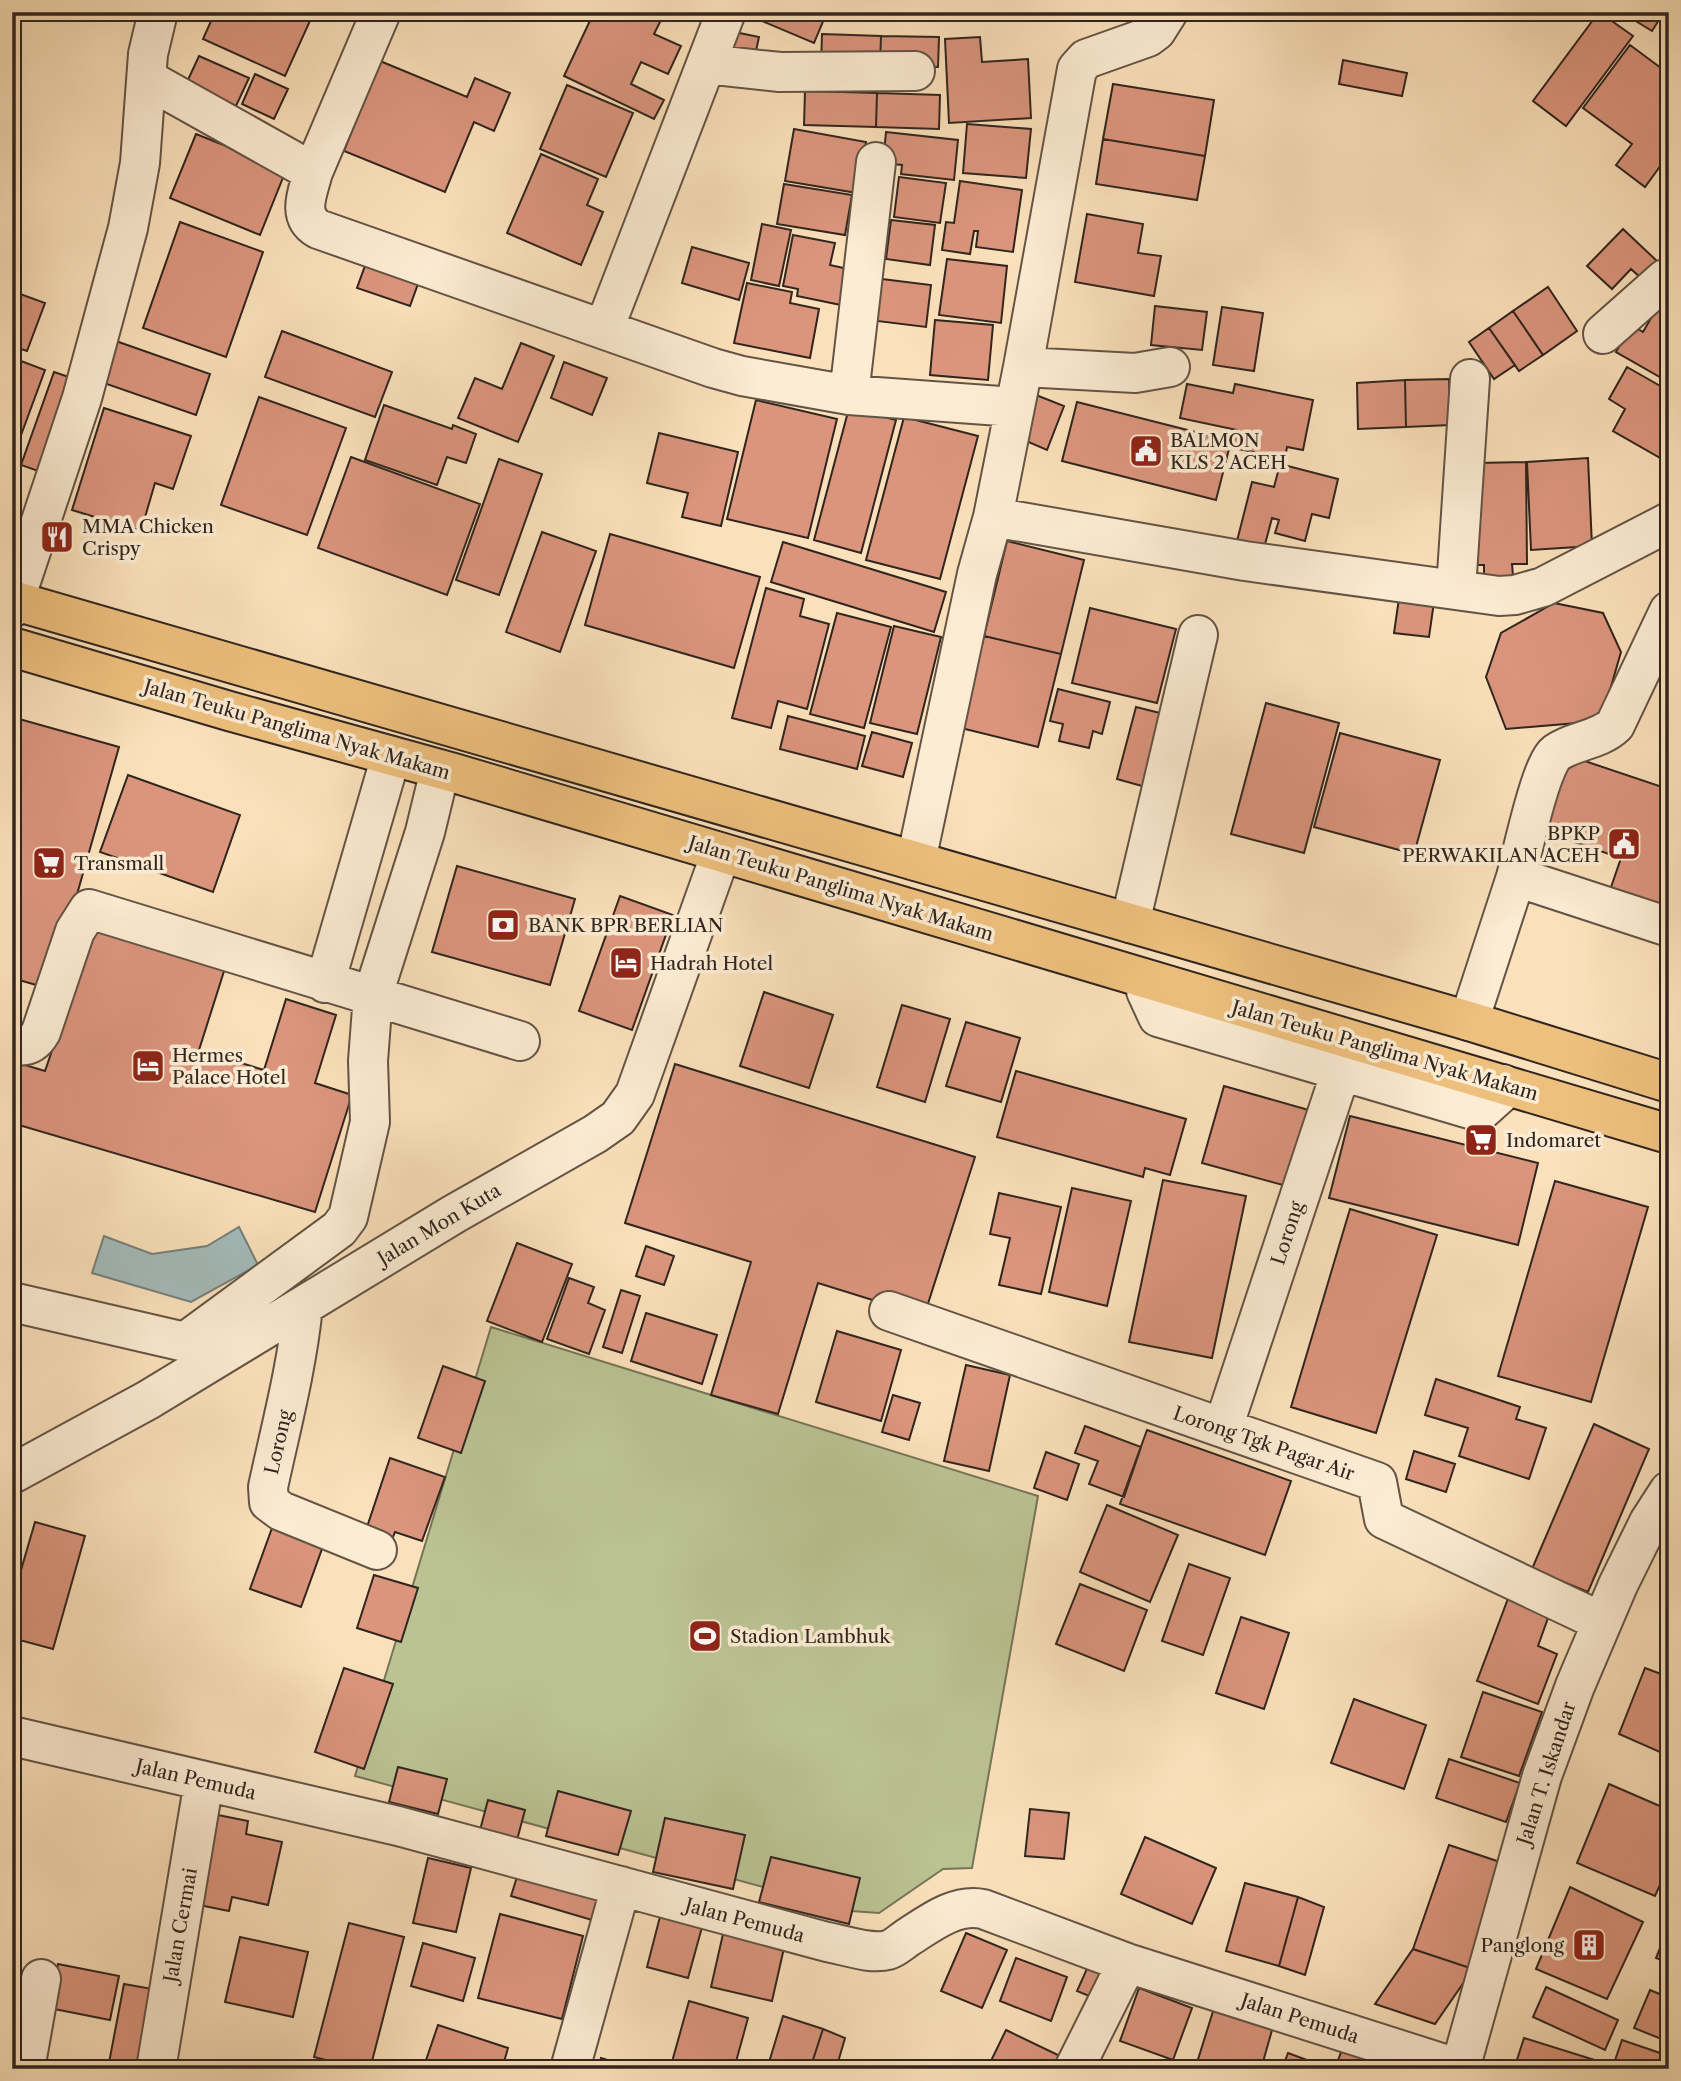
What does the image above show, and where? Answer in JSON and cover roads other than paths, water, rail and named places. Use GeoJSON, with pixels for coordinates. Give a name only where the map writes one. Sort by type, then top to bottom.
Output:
{"type":"FeatureCollection","features":[{"type":"Feature","properties":{"kind":"main road"},"geometry":{"type":"LineString","coordinates":[[13,603],[467,730],[1469,1021],[1669,1083]]}},
{"type":"Feature","properties":{"kind":"main road","name":"Jalan Teuku Panglima Nyak Makam"},"geometry":{"type":"LineString","coordinates":[[12,647],[229,712],[447,771],[1247,1009],[1346,1055],[1503,1084],[1669,1134]]}},
{"type":"Feature","properties":{"kind":"main road"},"geometry":{"type":"LineString","coordinates":[[447,771],[467,730]]}},
{"type":"Feature","properties":{"kind":"main road"},"geometry":{"type":"LineString","coordinates":[[1247,1009],[1262,962]]}},
{"type":"Feature","properties":{"kind":"street"},"geometry":{"type":"LineString","coordinates":[[13,603],[82,398],[128,228],[140,163],[148,54],[158,12]]}},
{"type":"Feature","properties":{"kind":"street"},"geometry":{"type":"LineString","coordinates":[[381,12],[313,172],[305,202],[305,215],[310,224],[318,229],[713,368],[743,376],[849,395],[1014,407]]}},
{"type":"Feature","properties":{"kind":"street"},"geometry":{"type":"LineString","coordinates":[[604,329],[726,12]]}},
{"type":"Feature","properties":{"kind":"street"},"geometry":{"type":"LineString","coordinates":[[916,861],[977,574],[993,517],[1077,69],[1086,59],[1148,37],[1156,31],[1168,12]]}},
{"type":"Feature","properties":{"kind":"street"},"geometry":{"type":"LineString","coordinates":[[706,64],[780,72],[915,71]]}},
{"type":"Feature","properties":{"kind":"street"},"geometry":{"type":"LineString","coordinates":[[147,79],[313,172]]}},
{"type":"Feature","properties":{"kind":"street"},"geometry":{"type":"LineString","coordinates":[[849,395],[876,162]]}},
{"type":"Feature","properties":{"kind":"street"},"geometry":{"type":"LineString","coordinates":[[1603,334],[1669,278]]}},
{"type":"Feature","properties":{"kind":"street"},"geometry":{"type":"LineString","coordinates":[[1023,367],[1135,373],[1170,367]]}},
{"type":"Feature","properties":{"kind":"street"},"geometry":{"type":"LineString","coordinates":[[1456,589],[1470,379]]}},
{"type":"Feature","properties":{"kind":"street"},"geometry":{"type":"LineString","coordinates":[[993,517],[1245,561],[1499,596],[1530,592],[1543,587],[1669,523]]}},
{"type":"Feature","properties":{"kind":"street"},"geometry":{"type":"LineString","coordinates":[[1469,1021],[1516,877],[1549,761],[1555,754],[1601,736],[1615,725],[1669,611]]}},
{"type":"Feature","properties":{"kind":"street"},"geometry":{"type":"LineString","coordinates":[[1130,923],[1198,635]]}},
{"type":"Feature","properties":{"kind":"street"},"geometry":{"type":"LineString","coordinates":[[325,983],[391,756]]}},
{"type":"Feature","properties":{"kind":"street"},"geometry":{"type":"LineString","coordinates":[[12,1302],[184,1342],[339,1229],[348,1217],[370,1122],[369,1061],[373,995],[447,771]]}},
{"type":"Feature","properties":{"kind":"street","name":"Jalan Mon Kuta"},"geometry":{"type":"LineString","coordinates":[[12,1474],[148,1400],[618,1118],[635,1094],[721,853]]}},
{"type":"Feature","properties":{"kind":"street"},"geometry":{"type":"LineString","coordinates":[[1516,877],[1669,927]]}},
{"type":"Feature","properties":{"kind":"street"},"geometry":{"type":"LineString","coordinates":[[12,1044],[22,1047],[36,1042],[75,932],[89,909],[520,1041]]}},
{"type":"Feature","properties":{"kind":"street"},"geometry":{"type":"LineString","coordinates":[[1149,980],[1146,991],[1158,1017],[1346,1055]]}},
{"type":"Feature","properties":{"kind":"street","name":"Lorong"},"geometry":{"type":"LineString","coordinates":[[1223,1428],[1346,1055]]}},
{"type":"Feature","properties":{"kind":"street","name":"Lorong"},"geometry":{"type":"LineString","coordinates":[[303,1306],[298,1349],[268,1487],[269,1502],[281,1511],[377,1550]]}},
{"type":"Feature","properties":{"kind":"street","name":"Lorong Tgk Pagar Air"},"geometry":{"type":"LineString","coordinates":[[888,1311],[1377,1482],[1384,1518],[1602,1622]]}},
{"type":"Feature","properties":{"kind":"street","name":"Jalan T. Iskandar"},"geometry":{"type":"LineString","coordinates":[[1460,2069],[1542,1776],[1574,1686],[1649,1522],[1669,1491]]}},
{"type":"Feature","properties":{"kind":"street","name":"Jalan Pemuda"},"geometry":{"type":"LineString","coordinates":[[12,1736],[398,1826],[827,1942],[870,1950],[891,1949],[928,1924],[960,1909],[975,1907],[1126,1963],[1460,2069]]}},
{"type":"Feature","properties":{"kind":"street","name":"Jalan Cermai"},"geometry":{"type":"LineString","coordinates":[[156,2069],[204,1781]]}},
{"type":"Feature","properties":{"kind":"street"},"geometry":{"type":"LineString","coordinates":[[570,2069],[621,1886]]}},
{"type":"Feature","properties":{"kind":"street"},"geometry":{"type":"LineString","coordinates":[[1074,2069],[1126,1963]]}},
{"type":"Feature","properties":{"kind":"street"},"geometry":{"type":"LineString","coordinates":[[25,2069],[41,1979]]}},
{"type":"Feature","properties":{"kind":"water"},"geometry":{"type":"Polygon","coordinates":[[[239,1227],[258,1265],[191,1302],[92,1273],[104,1236],[152,1254],[207,1246],[239,1227]]]}},
{"type":"Feature","properties":{"kind":"place","name":"BALMON KLS 2 ACEH"},"geometry":{"type":"Point","coordinates":[1146,451]}},
{"type":"Feature","properties":{"kind":"place","name":"MMA Chicken Crispy"},"geometry":{"type":"Point","coordinates":[57,537]}},
{"type":"Feature","properties":{"kind":"place","name":"BPKP PERWAKILAN ACEH"},"geometry":{"type":"Point","coordinates":[1624,844]}},
{"type":"Feature","properties":{"kind":"place","name":"Transmall"},"geometry":{"type":"Point","coordinates":[49,863]}},
{"type":"Feature","properties":{"kind":"place","name":"BANK BPR BERLIAN"},"geometry":{"type":"Point","coordinates":[503,925]}},
{"type":"Feature","properties":{"kind":"place","name":"Hadrah Hotel"},"geometry":{"type":"Point","coordinates":[626,963]}},
{"type":"Feature","properties":{"kind":"place","name":"Hermes Palace Hotel"},"geometry":{"type":"Point","coordinates":[148,1066]}},
{"type":"Feature","properties":{"kind":"place","name":"Indomaret"},"geometry":{"type":"Point","coordinates":[1481,1140]}},
{"type":"Feature","properties":{"kind":"place","name":"Stadion Lambhuk"},"geometry":{"type":"Point","coordinates":[705,1636]}},
{"type":"Feature","properties":{"kind":"place","name":"Panglong"},"geometry":{"type":"Point","coordinates":[1589,1945]}}]}
